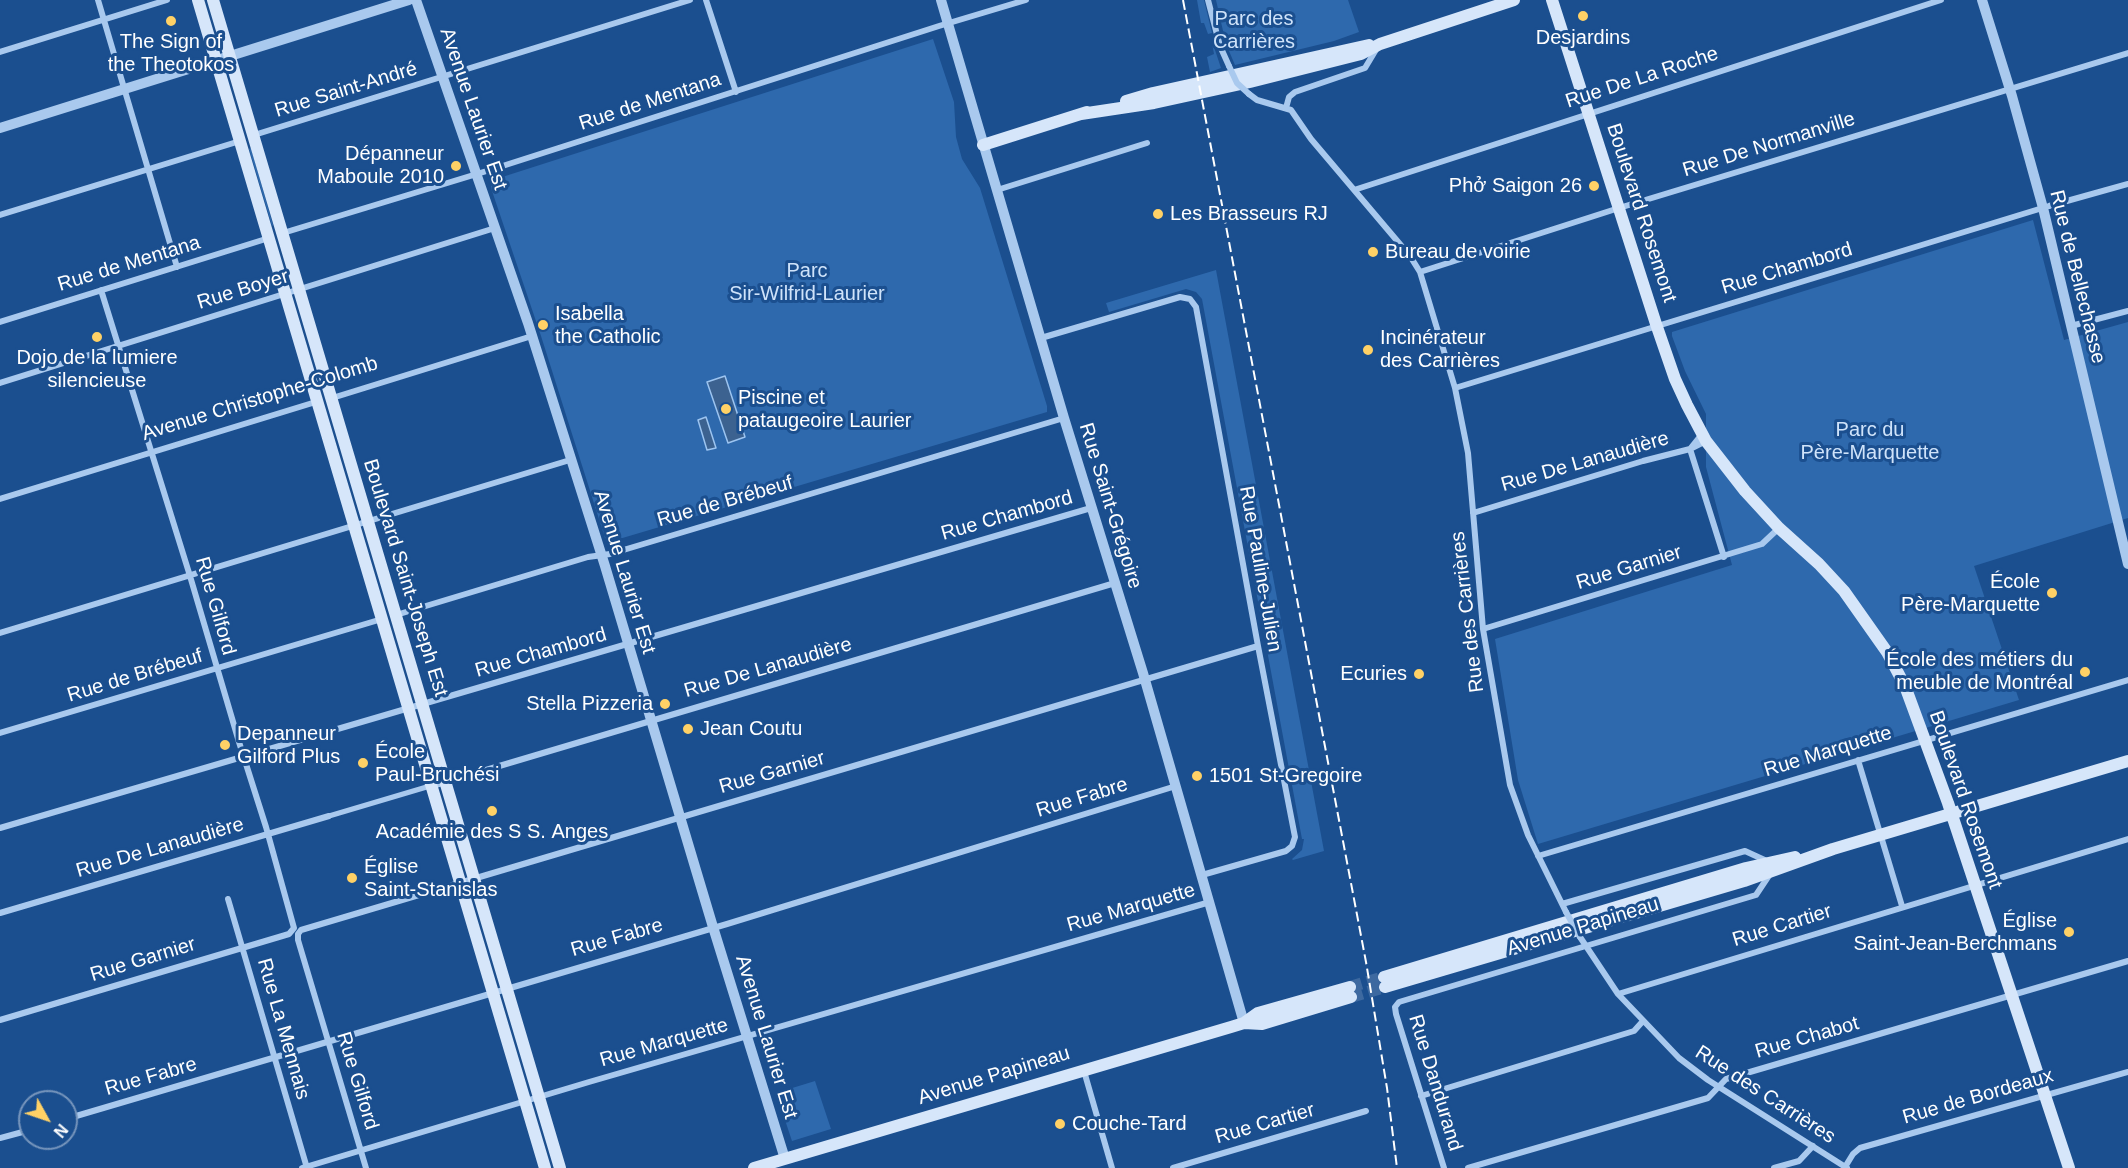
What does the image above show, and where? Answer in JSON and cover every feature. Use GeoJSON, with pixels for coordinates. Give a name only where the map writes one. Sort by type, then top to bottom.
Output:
{"type":"FeatureCollection","features":[{"type":"Feature","properties":{"kind":"main road","name":"Boulevard Saint-Joseph Est"},"geometry":{"type":"LineString","coordinates":[[198,0],[545,1168]]}},
{"type":"Feature","properties":{"kind":"main road","name":"Boulevard Saint-Joseph Est"},"geometry":{"type":"LineString","coordinates":[[213,0],[560,1168]]}},
{"type":"Feature","properties":{"kind":"main road"},"geometry":{"type":"LineString","coordinates":[[983,144],[1081,114],[1154,103],[1361,54],[1380,44],[1514,0]]}},
{"type":"Feature","properties":{"kind":"main road","name":"Boulevard Rosemont"},"geometry":{"type":"LineString","coordinates":[[1552,0],[1657,326],[1676,379],[1704,437],[1744,491],[1844,591],[1887,652],[1905,687],[1952,814],[2069,1168]]}},
{"type":"Feature","properties":{"kind":"main road","name":"Avenue Papineau"},"geometry":{"type":"LineString","coordinates":[[1385,982],[2128,761]]}},
{"type":"Feature","properties":{"kind":"main road","name":"Avenue Papineau"},"geometry":{"type":"LineString","coordinates":[[754,1168],[1244,1023],[1262,1024],[1350,992]]}},
{"type":"Feature","properties":{"kind":"street"},"geometry":{"type":"LineString","coordinates":[[98,0],[177,267]]}},
{"type":"Feature","properties":{"kind":"street"},"geometry":{"type":"LineString","coordinates":[[0,52],[167,0]]}},
{"type":"Feature","properties":{"kind":"street"},"geometry":{"type":"LineString","coordinates":[[0,128],[409,0]]}},
{"type":"Feature","properties":{"kind":"street","name":"Avenue Laurier Est"},"geometry":{"type":"LineString","coordinates":[[416,0],[532,336],[602,555],[785,1159]]}},
{"type":"Feature","properties":{"kind":"street","name":"Rue Saint-André"},"geometry":{"type":"LineString","coordinates":[[253,136],[690,0]]}},
{"type":"Feature","properties":{"kind":"street"},"geometry":{"type":"LineString","coordinates":[[706,0],[735,92]]}},
{"type":"Feature","properties":{"kind":"street","name":"Rue Saint-Grégoire"},"geometry":{"type":"LineString","coordinates":[[941,0],[1064,418],[1145,680],[1244,1023]]}},
{"type":"Feature","properties":{"kind":"street","name":"Rue de Mentana"},"geometry":{"type":"LineString","coordinates":[[282,234],[1026,0]]}},
{"type":"Feature","properties":{"kind":"street"},"geometry":{"type":"LineString","coordinates":[[1208,0],[1220,46],[1237,82],[1248,94],[1265,103],[1286,108],[1289,97],[1295,92],[1365,68],[1380,44]]}},
{"type":"Feature","properties":{"kind":"street","name":"Rue De La Roche"},"geometry":{"type":"LineString","coordinates":[[1354,190],[1941,0]]}},
{"type":"Feature","properties":{"kind":"street","name":"Rue de Bellechasse"},"geometry":{"type":"LineString","coordinates":[[1982,0],[2043,208],[2128,564]]}},
{"type":"Feature","properties":{"kind":"street","name":"Rue De Normanville"},"geometry":{"type":"LineString","coordinates":[[1420,272],[1619,208],[2128,53]]}},
{"type":"Feature","properties":{"kind":"street","name":"Rue des Carrières"},"geometry":{"type":"LineString","coordinates":[[1286,108],[1292,110],[1311,139],[1410,256],[1420,272],[1455,388],[1468,453],[1483,629],[1510,785],[1527,835],[1566,912],[1618,994],[1679,1058],[1718,1087],[1846,1168]]}},
{"type":"Feature","properties":{"kind":"street"},"geometry":{"type":"LineString","coordinates":[[0,215],[240,141]]}},
{"type":"Feature","properties":{"kind":"street"},"geometry":{"type":"LineString","coordinates":[[997,190],[1147,143]]}},
{"type":"Feature","properties":{"kind":"street","name":"Rue Chambord"},"geometry":{"type":"LineString","coordinates":[[1455,388],[2128,184]]}},
{"type":"Feature","properties":{"kind":"street","name":"Rue Boyer"},"geometry":{"type":"LineString","coordinates":[[0,383],[495,228]]}},
{"type":"Feature","properties":{"kind":"street","name":"Rue de Mentana"},"geometry":{"type":"LineString","coordinates":[[0,321],[269,238]]}},
{"type":"Feature","properties":{"kind":"street","name":"Rue Gilford"},"geometry":{"type":"LineString","coordinates":[[101,290],[190,576],[366,1168]]}},
{"type":"Feature","properties":{"kind":"street","name":"Rue Pauline-Julien"},"geometry":{"type":"LineString","coordinates":[[1041,338],[1180,297],[1190,299],[1196,307],[1257,646],[1295,837],[1292,846],[1286,851],[1202,875]]}},
{"type":"Feature","properties":{"kind":"street"},"geometry":{"type":"LineString","coordinates":[[2071,326],[2128,311]]}},
{"type":"Feature","properties":{"kind":"street","name":"Avenue Christophe-Colomb"},"geometry":{"type":"LineString","coordinates":[[0,499],[532,336]]}},
{"type":"Feature","properties":{"kind":"street","name":"Rue de Brébeuf"},"geometry":{"type":"LineString","coordinates":[[396,615],[1064,418]]}},
{"type":"Feature","properties":{"kind":"street"},"geometry":{"type":"LineString","coordinates":[[1704,437],[1690,449],[1724,557]]}},
{"type":"Feature","properties":{"kind":"street","name":"Rue De Lanaudière"},"geometry":{"type":"LineString","coordinates":[[1473,513],[1690,449]]}},
{"type":"Feature","properties":{"kind":"street"},"geometry":{"type":"LineString","coordinates":[[0,633],[570,460]]}},
{"type":"Feature","properties":{"kind":"street","name":"Rue Chambord"},"geometry":{"type":"LineString","coordinates":[[0,828],[1091,508]]}},
{"type":"Feature","properties":{"kind":"street","name":"Rue Garnier"},"geometry":{"type":"LineString","coordinates":[[1483,629],[1724,557],[1762,544],[1779,528]]}},
{"type":"Feature","properties":{"kind":"street","name":"Rue De Lanaudière"},"geometry":{"type":"LineString","coordinates":[[432,786],[1114,583]]}},
{"type":"Feature","properties":{"kind":"street","name":"Rue de Brébeuf"},"geometry":{"type":"LineString","coordinates":[[0,733],[382,619]]}},
{"type":"Feature","properties":{"kind":"street","name":"Rue Garnier"},"geometry":{"type":"LineString","coordinates":[[0,1020],[1257,646]]}},
{"type":"Feature","properties":{"kind":"street","name":"Rue Marquette"},"geometry":{"type":"LineString","coordinates":[[1538,856],[2128,680]]}},
{"type":"Feature","properties":{"kind":"street"},"geometry":{"type":"LineString","coordinates":[[1858,760],[1902,906]]}},
{"type":"Feature","properties":{"kind":"street"},"geometry":{"type":"LineString","coordinates":[[329,816],[432,786]]}},
{"type":"Feature","properties":{"kind":"street","name":"Rue Fabre"},"geometry":{"type":"LineString","coordinates":[[78,1115],[713,927],[1176,786]]}},
{"type":"Feature","properties":{"kind":"street","name":"Rue De Lanaudière"},"geometry":{"type":"LineString","coordinates":[[0,913],[329,816]]}},
{"type":"Feature","properties":{"kind":"street","name":"Rue Cartier"},"geometry":{"type":"LineString","coordinates":[[1618,994],[2128,839]]}},
{"type":"Feature","properties":{"kind":"street","name":"Avenue Papineau"},"geometry":{"type":"LineString","coordinates":[[1395,1007],[1400,1002],[1756,895],[1771,866],[1745,851],[1562,904]]}},
{"type":"Feature","properties":{"kind":"street","name":"Rue La Mennais"},"geometry":{"type":"LineString","coordinates":[[228,899],[305,1168]]}},
{"type":"Feature","properties":{"kind":"street","name":"Rue Marquette"},"geometry":{"type":"LineString","coordinates":[[305,1168],[525,1101],[1210,902]]}},
{"type":"Feature","properties":{"kind":"street","name":"Rue Chabot"},"geometry":{"type":"LineString","coordinates":[[1468,1168],[1708,1098],[1725,1079],[2128,961]]}},
{"type":"Feature","properties":{"kind":"street","name":"Rue Dandurand"},"geometry":{"type":"LineString","coordinates":[[1395,1007],[1444,1168]]}},
{"type":"Feature","properties":{"kind":"street"},"geometry":{"type":"LineString","coordinates":[[1421,1096],[1634,1031],[1643,1021]]}},
{"type":"Feature","properties":{"kind":"street"},"geometry":{"type":"LineString","coordinates":[[1084,1070],[1112,1168]]}},
{"type":"Feature","properties":{"kind":"street","name":"Rue de Bordeaux"},"geometry":{"type":"LineString","coordinates":[[1846,1168],[1853,1154],[1860,1148],[2128,1072]]}},
{"type":"Feature","properties":{"kind":"street","name":"Rue Cartier"},"geometry":{"type":"LineString","coordinates":[[1173,1168],[1366,1111]]}},
{"type":"Feature","properties":{"kind":"street"},"geometry":{"type":"LineString","coordinates":[[0,1138],[18,1133]]}},
{"type":"Feature","properties":{"kind":"street"},"geometry":{"type":"LineString","coordinates":[[1774,1168],[1799,1161],[1813,1146]]}},
{"type":"Feature","properties":{"kind":"green space"},"geometry":{"type":"Polygon","coordinates":[[[1197,0],[1204,0],[1212,33],[1208,34],[1204,23],[1201,23],[1197,0]]]}},
{"type":"Feature","properties":{"kind":"green space","name":"Parc des Carrières"},"geometry":{"type":"Polygon","coordinates":[[[1216,0],[1348,0],[1359,32],[1334,41],[1235,65],[1226,44],[1216,0]]]}},
{"type":"Feature","properties":{"kind":"green space"},"geometry":{"type":"Polygon","coordinates":[[[1211,38],[1221,68],[1210,72],[1207,57],[1214,54],[1211,38]]]}},
{"type":"Feature","properties":{"kind":"green space","name":"Parc Sir-Wilfrid-Laurier"},"geometry":{"type":"Polygon","coordinates":[[[933,39],[954,102],[956,137],[962,159],[980,188],[1047,412],[609,542],[605,538],[491,188],[491,182],[933,39]]]}},
{"type":"Feature","properties":{"kind":"green space"},"geometry":{"type":"Polygon","coordinates":[[[251,148],[273,225],[272,226],[249,149],[251,148]]]}},
{"type":"Feature","properties":{"kind":"green space","name":"Parc du Père-Marquette"},"geometry":{"type":"Polygon","coordinates":[[[2033,220],[2064,340],[2128,322],[2128,518],[1974,566],[2019,700],[1538,844],[1518,780],[1495,639],[1732,565],[1706,467],[1706,414],[1685,371],[1672,332],[2033,220]]]}},
{"type":"Feature","properties":{"kind":"green space"},"geometry":{"type":"Polygon","coordinates":[[[1216,270],[1324,851],[1293,860],[1302,850],[1304,839],[1302,839],[1202,299],[1196,292],[1186,289],[1109,312],[1106,303],[1216,270]]]}},
{"type":"Feature","properties":{"kind":"green space"},"geometry":{"type":"Polygon","coordinates":[[[815,1081],[831,1129],[792,1141],[776,1093],[815,1081]]]}},
{"type":"Feature","properties":{"kind":"shaded area","name":"Piscine et pataugeoire Laurier"},"geometry":{"type":"Polygon","coordinates":[[[725,376],[745,437],[728,443],[707,382],[725,376]]]}},
{"type":"Feature","properties":{"kind":"shaded area"},"geometry":{"type":"Polygon","coordinates":[[[706,417],[716,448],[707,450],[698,420],[706,417]]]}},
{"type":"Feature","properties":{"kind":"tunnel"},"geometry":{"type":"LineString","coordinates":[[1350,987],[1384,977]]}},
{"type":"Feature","properties":{"kind":"tunnel"},"geometry":{"type":"LineString","coordinates":[[1351,997],[1385,987]]}},
{"type":"Feature","properties":{"kind":"railway"},"geometry":{"type":"LineString","coordinates":[[1183,0],[1366,962],[1387,1088],[1397,1168]]}},
{"type":"Feature","properties":{"kind":"place","name":"Desjardins"},"geometry":{"type":"Point","coordinates":[1583,16]}},
{"type":"Feature","properties":{"kind":"place","name":"The Sign of the Theotokos"},"geometry":{"type":"Point","coordinates":[171,21]}},
{"type":"Feature","properties":{"kind":"place","name":"Dépanneur Maboule 2010"},"geometry":{"type":"Point","coordinates":[456,166]}},
{"type":"Feature","properties":{"kind":"place","name":"Phở Saigon 26"},"geometry":{"type":"Point","coordinates":[1594,186]}},
{"type":"Feature","properties":{"kind":"place","name":"Les Brasseurs RJ"},"geometry":{"type":"Point","coordinates":[1158,214]}},
{"type":"Feature","properties":{"kind":"place","name":"Bureau de voirie"},"geometry":{"type":"Point","coordinates":[1373,252]}},
{"type":"Feature","properties":{"kind":"place","name":"Isabella the Catholic"},"geometry":{"type":"Point","coordinates":[543,325]}},
{"type":"Feature","properties":{"kind":"place","name":"Dojo de la lumiere silencieuse"},"geometry":{"type":"Point","coordinates":[97,337]}},
{"type":"Feature","properties":{"kind":"place","name":"Incinérateur des Carrières"},"geometry":{"type":"Point","coordinates":[1368,350]}},
{"type":"Feature","properties":{"kind":"place","name":"Piscine et pataugeoire Laurier"},"geometry":{"type":"Point","coordinates":[726,409]}},
{"type":"Feature","properties":{"kind":"place","name":"École Père-Marquette"},"geometry":{"type":"Point","coordinates":[2052,593]}},
{"type":"Feature","properties":{"kind":"place","name":"École des métiers du meuble de Montréal"},"geometry":{"type":"Point","coordinates":[2085,672]}},
{"type":"Feature","properties":{"kind":"place","name":"Ecuries"},"geometry":{"type":"Point","coordinates":[1419,674]}},
{"type":"Feature","properties":{"kind":"place","name":"Stella Pizzeria"},"geometry":{"type":"Point","coordinates":[665,704]}},
{"type":"Feature","properties":{"kind":"place","name":"Jean Coutu"},"geometry":{"type":"Point","coordinates":[688,729]}},
{"type":"Feature","properties":{"kind":"place","name":"Depanneur Gilford Plus"},"geometry":{"type":"Point","coordinates":[225,745]}},
{"type":"Feature","properties":{"kind":"place","name":"École Paul-Bruchési"},"geometry":{"type":"Point","coordinates":[363,763]}},
{"type":"Feature","properties":{"kind":"place","name":"1501 St-Gregoire"},"geometry":{"type":"Point","coordinates":[1197,776]}},
{"type":"Feature","properties":{"kind":"place","name":"Académie des S S. Anges"},"geometry":{"type":"Point","coordinates":[492,811]}},
{"type":"Feature","properties":{"kind":"place","name":"Église Saint-Stanislas"},"geometry":{"type":"Point","coordinates":[352,878]}},
{"type":"Feature","properties":{"kind":"place","name":"Église Saint-Jean-Berchmans"},"geometry":{"type":"Point","coordinates":[2069,932]}},
{"type":"Feature","properties":{"kind":"place","name":"Couche-Tard"},"geometry":{"type":"Point","coordinates":[1060,1124]}}]}
